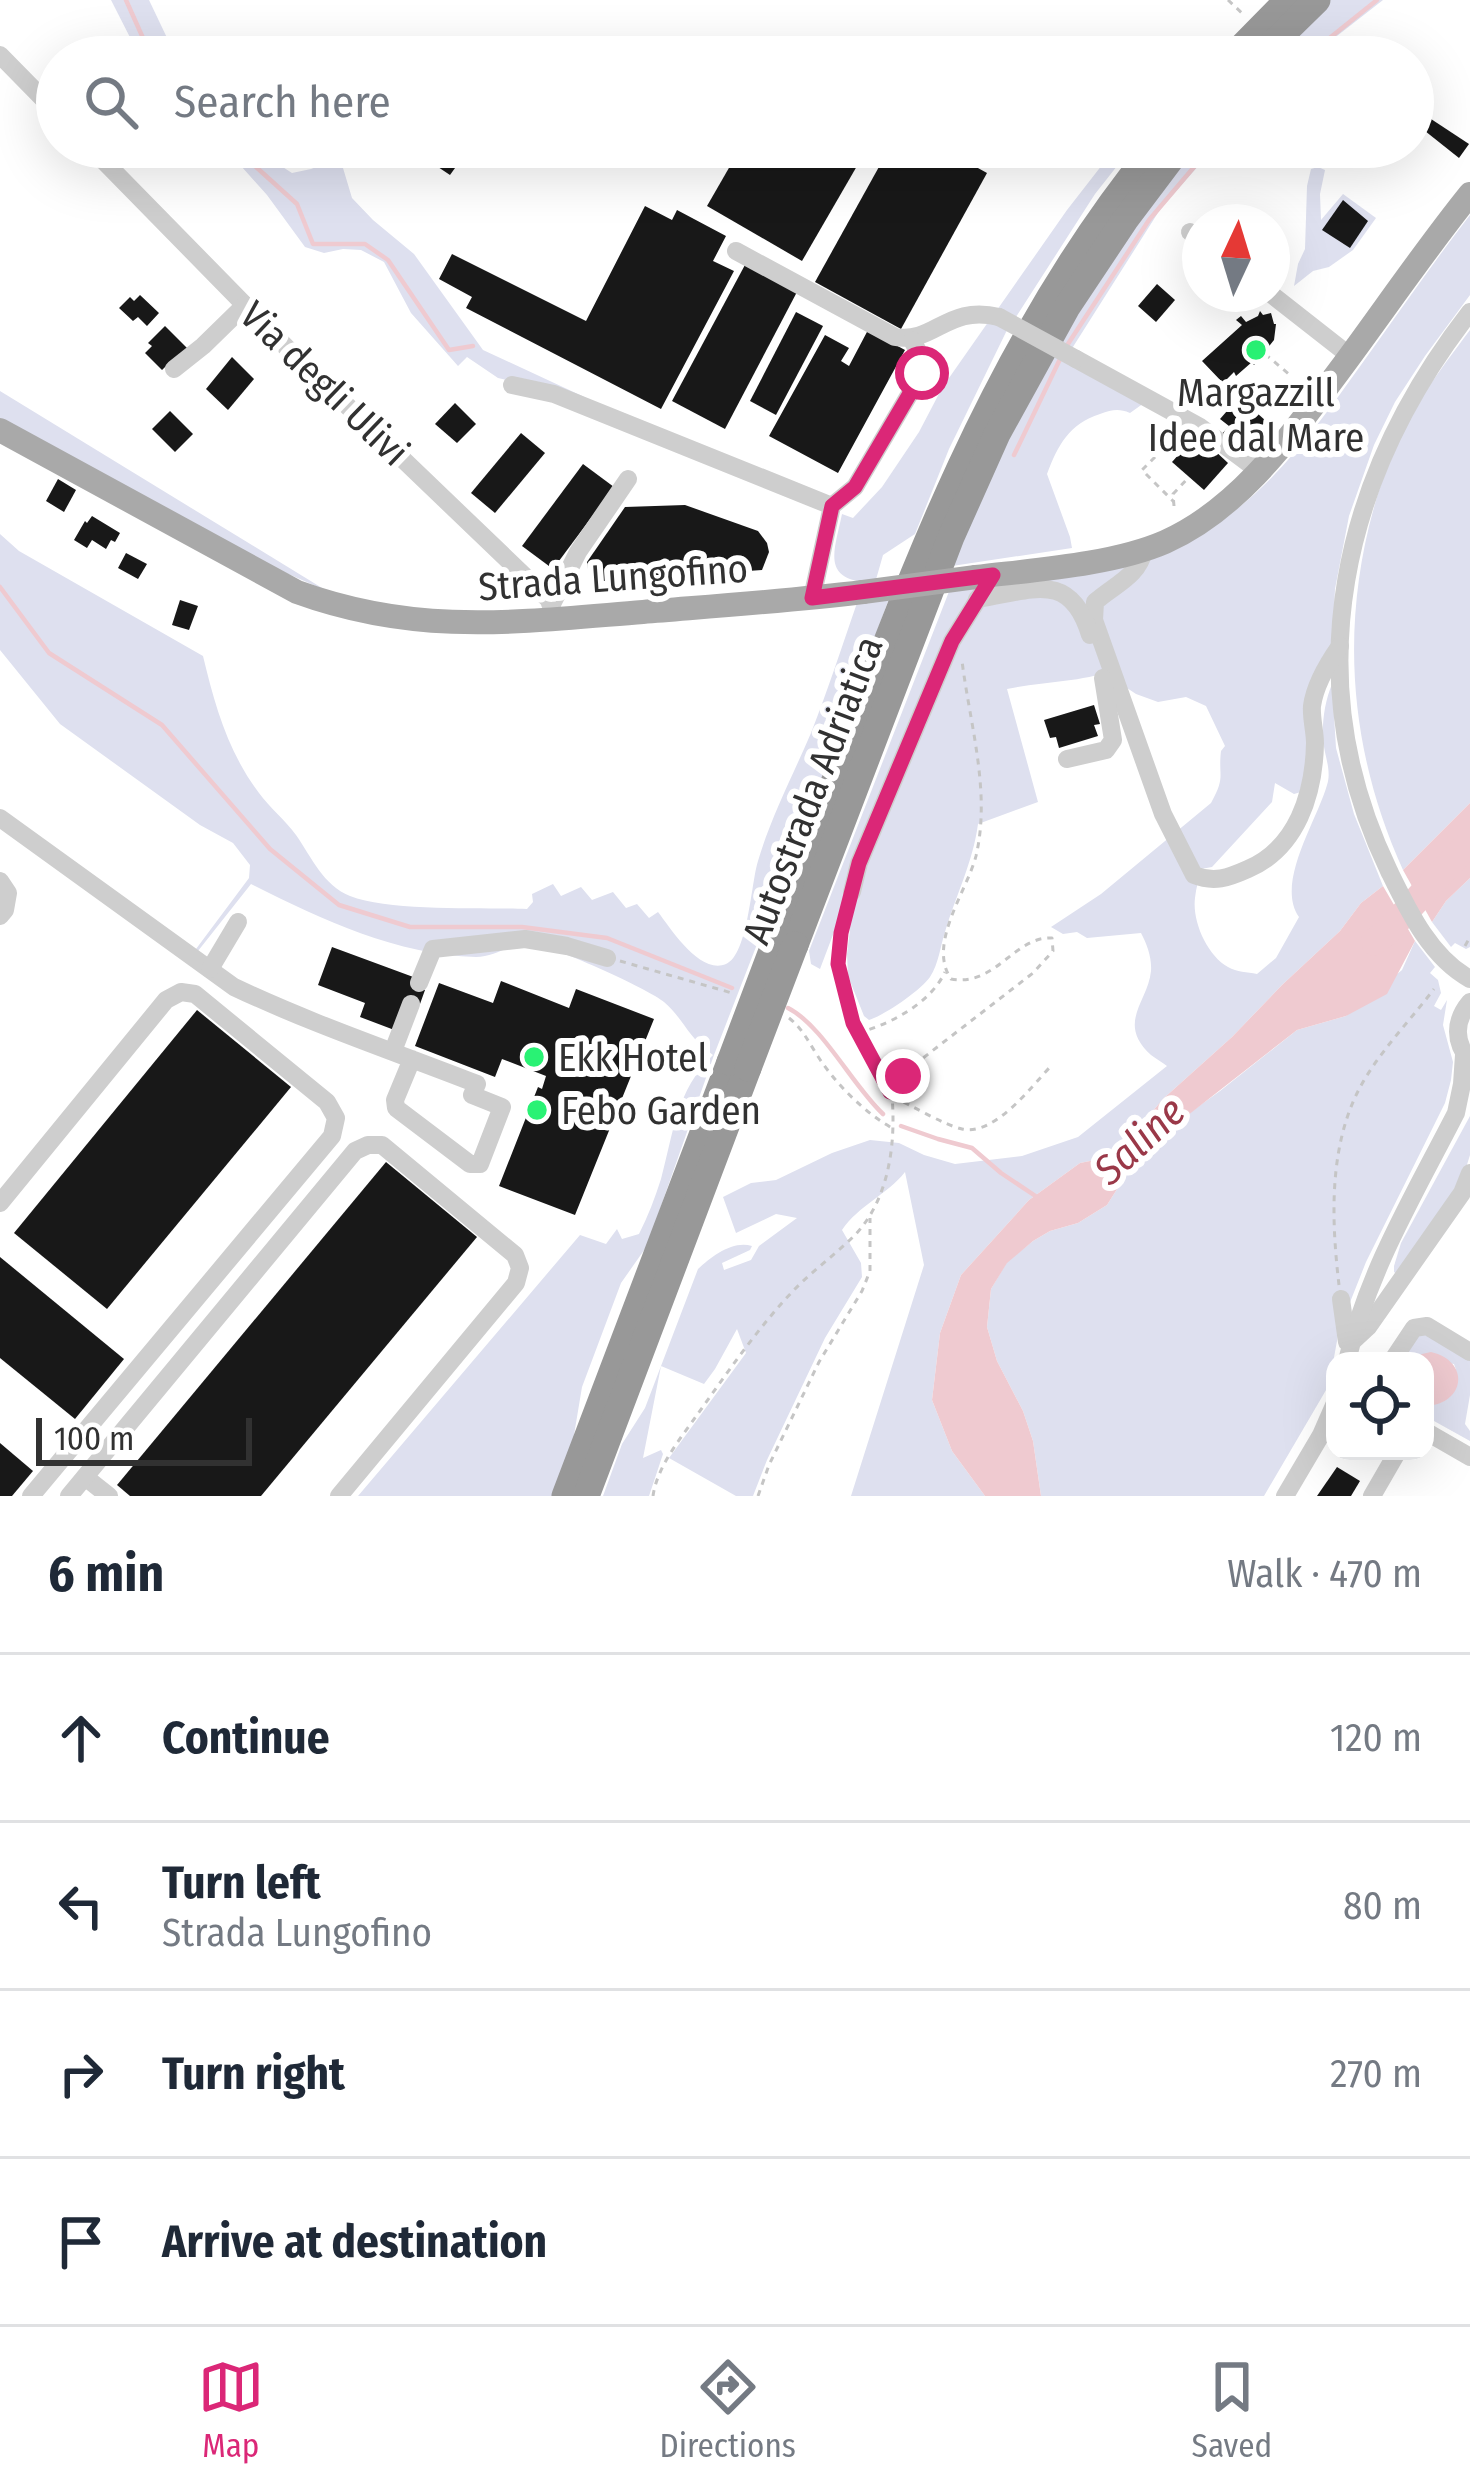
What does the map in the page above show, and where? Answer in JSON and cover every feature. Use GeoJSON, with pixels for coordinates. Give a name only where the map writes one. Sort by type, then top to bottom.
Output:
{"type":"FeatureCollection","features":[{"type":"Feature","properties":{"kind":"highway"},"geometry":{"type":"LineString","coordinates":[[1253,36],[1288,0]]}},
{"type":"Feature","properties":{"kind":"highway"},"geometry":{"type":"LineString","coordinates":[[1280,36],[1317,0]]}},
{"type":"Feature","properties":{"kind":"highway","name":"Autostrada Adriatica"},"geometry":{"type":"LineString","coordinates":[[586,1496],[923,554],[977,430],[1047,301],[1139,168]]}},
{"type":"Feature","properties":{"kind":"highway","name":"Autostrada Adriatica"},"geometry":{"type":"LineString","coordinates":[[785,942],[950,537],[997,434],[1067,307],[1164,168]]}},
{"type":"Feature","properties":{"kind":"highway","name":"Autostrada Adriatica"},"geometry":{"type":"LineString","coordinates":[[565,1496],[739,1065]]}},
{"type":"Feature","properties":{"kind":"main road","name":"Strada Lungofino"},"geometry":{"type":"LineString","coordinates":[[0,430],[296,592],[349,610],[419,622],[479,623],[553,612],[982,584],[1144,550],[1202,521],[1259,471],[1296,428],[1470,194]]}},
{"type":"Feature","properties":{"kind":"street"},"geometry":{"type":"LineString","coordinates":[[0,56],[36,92]]}},
{"type":"Feature","properties":{"kind":"street","name":"Via degli Ulivi"},"geometry":{"type":"LineString","coordinates":[[111,168],[326,387],[526,577],[553,612]]}},
{"type":"Feature","properties":{"kind":"street"},"geometry":{"type":"LineString","coordinates":[[736,250],[896,338],[912,340],[961,315],[999,317],[1200,427],[1259,471]]}},
{"type":"Feature","properties":{"kind":"street"},"geometry":{"type":"LineString","coordinates":[[174,369],[245,305]]}},
{"type":"Feature","properties":{"kind":"street"},"geometry":{"type":"LineString","coordinates":[[1290,309],[1350,356]]}},
{"type":"Feature","properties":{"kind":"street"},"geometry":{"type":"LineString","coordinates":[[1349,1352],[1375,1275],[1463,1106],[1467,1058],[1458,1036],[1465,1010],[1451,976],[1412,914],[1366,815],[1348,745],[1339,680],[1341,614],[1348,561],[1396,424],[1470,312]]}},
{"type":"Feature","properties":{"kind":"street"},"geometry":{"type":"LineString","coordinates":[[812,598],[832,506],[855,487],[922,373],[921,357],[912,340]]}},
{"type":"Feature","properties":{"kind":"street"},"geometry":{"type":"LineString","coordinates":[[512,385],[554,394],[832,506]]}},
{"type":"Feature","properties":{"kind":"street"},"geometry":{"type":"LineString","coordinates":[[553,612],[578,552],[628,478]]}},
{"type":"Feature","properties":{"kind":"street"},"geometry":{"type":"LineString","coordinates":[[1144,550],[1134,573],[1095,602],[1094,620],[1163,814],[1194,874],[1208,880],[1228,878],[1259,865],[1290,836],[1313,777],[1312,704],[1325,668],[1340,646]]}},
{"type":"Feature","properties":{"kind":"street"},"geometry":{"type":"LineString","coordinates":[[852,892],[859,863],[982,584],[1065,593],[1084,616],[1106,689],[1113,740],[1106,750],[1067,759]]}},
{"type":"Feature","properties":{"kind":"street"},"geometry":{"type":"LineString","coordinates":[[0,818],[234,987],[274,1006],[402,1055],[477,1084],[472,1095],[502,1107],[480,1164],[470,1164],[396,1108],[395,1100],[402,1055],[411,1004]]}},
{"type":"Feature","properties":{"kind":"street"},"geometry":{"type":"LineString","coordinates":[[0,881],[8,893],[0,916]]}},
{"type":"Feature","properties":{"kind":"street"},"geometry":{"type":"LineString","coordinates":[[210,970],[238,922]]}},
{"type":"Feature","properties":{"kind":"street"},"geometry":{"type":"LineString","coordinates":[[419,983],[433,950],[525,939],[607,958]]}},
{"type":"Feature","properties":{"kind":"street"},"geometry":{"type":"LineString","coordinates":[[0,1203],[166,1000],[181,992],[195,994],[327,1102],[336,1118],[332,1136],[31,1496]]}},
{"type":"Feature","properties":{"kind":"street"},"geometry":{"type":"LineString","coordinates":[[70,1496],[355,1151],[382,1145],[515,1255],[520,1268],[516,1283],[339,1496]]}},
{"type":"Feature","properties":{"kind":"street"},"geometry":{"type":"LineString","coordinates":[[1349,1352],[1462,1192],[1470,1173]]}},
{"type":"Feature","properties":{"kind":"street"},"geometry":{"type":"LineString","coordinates":[[1341,1299],[1349,1352]]}},
{"type":"Feature","properties":{"kind":"street"},"geometry":{"type":"LineString","coordinates":[[1398,1352],[1414,1328],[1427,1326],[1470,1352]]}},
{"type":"Feature","properties":{"kind":"street"},"geometry":{"type":"LineString","coordinates":[[1285,1496],[1326,1423]]}},
{"type":"Feature","properties":{"kind":"street"},"geometry":{"type":"LineString","coordinates":[[1434,1436],[1470,1456]]}},
{"type":"Feature","properties":{"kind":"street"},"geometry":{"type":"LineString","coordinates":[[1372,1496],[1393,1460]]}},
{"type":"Feature","properties":{"kind":"street"},"geometry":{"type":"LineString","coordinates":[[85,1477],[109,1496]]}},
{"type":"Feature","properties":{"kind":"path"},"geometry":{"type":"LineString","coordinates":[[1228,0],[1245,17]]}},
{"type":"Feature","properties":{"kind":"path"},"geometry":{"type":"LineString","coordinates":[[1265,354],[1290,375]]}},
{"type":"Feature","properties":{"kind":"path"},"geometry":{"type":"LineString","coordinates":[[1165,436],[1161,451],[1142,470],[1174,504],[1173,494],[1189,477]]}},
{"type":"Feature","properties":{"kind":"path"},"geometry":{"type":"LineString","coordinates":[[891,1094],[914,1065],[1033,973],[1053,951],[1052,938],[1045,936],[972,980],[951,979],[945,970],[945,941],[975,859],[982,809],[955,637]]}},
{"type":"Feature","properties":{"kind":"path"},"geometry":{"type":"LineString","coordinates":[[653,1496],[678,1441],[760,1328],[870,1216],[890,1165],[891,1094],[853,1023],[838,964],[852,892]]}},
{"type":"Feature","properties":{"kind":"path"},"geometry":{"type":"LineString","coordinates":[[1465,946],[1470,937]]}},
{"type":"Feature","properties":{"kind":"path"},"geometry":{"type":"LineString","coordinates":[[607,958],[733,994]]}},
{"type":"Feature","properties":{"kind":"path"},"geometry":{"type":"LineString","coordinates":[[858,1033],[907,1011],[940,982],[945,970]]}},
{"type":"Feature","properties":{"kind":"path"},"geometry":{"type":"LineString","coordinates":[[1341,1299],[1334,1229],[1336,1175],[1352,1102],[1366,1076],[1451,976]]}},
{"type":"Feature","properties":{"kind":"path"},"geometry":{"type":"LineString","coordinates":[[783,1013],[800,1026],[844,1088],[877,1120],[893,1128]]}},
{"type":"Feature","properties":{"kind":"path"},"geometry":{"type":"LineString","coordinates":[[891,1094],[962,1129],[983,1128],[1009,1111],[1052,1066]]}},
{"type":"Feature","properties":{"kind":"path"},"geometry":{"type":"LineString","coordinates":[[758,1496],[819,1362],[870,1271],[870,1216]]}},
{"type":"Feature","properties":{"kind":"shaded area"},"geometry":{"type":"Polygon","coordinates":[[[111,0],[149,0],[166,36],[129,36],[111,0]]]}},
{"type":"Feature","properties":{"kind":"shaded area"},"geometry":{"type":"Polygon","coordinates":[[[1330,0],[1383,0],[1337,36],[1293,36],[1330,0]]]}},
{"type":"Feature","properties":{"kind":"shaded area"},"geometry":{"type":"Polygon","coordinates":[[[243,168],[284,168],[292,173],[343,168],[352,198],[414,254],[483,350],[694,448],[554,391],[498,378],[467,357],[458,366],[411,313],[384,262],[361,250],[324,253],[305,247],[243,168]]]}},
{"type":"Feature","properties":{"kind":"shaded area"},"geometry":{"type":"Polygon","coordinates":[[[1100,168],[1115,168],[1014,320],[997,310],[1100,168]]]}},
{"type":"Feature","properties":{"kind":"shaded area"},"geometry":{"type":"Polygon","coordinates":[[[1175,168],[1196,168],[1161,208],[1071,350],[1059,344],[1175,168]]]}},
{"type":"Feature","properties":{"kind":"shaded area"},"geometry":{"type":"Polygon","coordinates":[[[1311,169],[1325,170],[1321,220],[1343,194],[1376,218],[1353,250],[1294,286],[1305,249],[1311,169]]]}},
{"type":"Feature","properties":{"kind":"shaded area"},"geometry":{"type":"Polygon","coordinates":[[[1470,215],[1470,295],[1395,402],[1349,516],[1335,589],[1332,651],[1318,679],[1310,766],[1301,792],[1294,794],[1275,783],[1272,802],[1212,867],[1201,869],[1196,917],[1202,937],[1228,967],[1257,974],[1276,958],[1299,917],[1293,903],[1295,870],[1328,779],[1323,725],[1332,684],[1336,748],[1354,814],[1383,886],[1164,1098],[1125,1143],[1080,1163],[1029,1200],[961,1275],[940,1333],[932,1400],[952,1451],[985,1496],[851,1496],[924,1265],[905,1172],[842,1230],[861,1263],[862,1277],[825,1338],[753,1496],[736,1496],[669,1458],[746,1353],[737,1329],[704,1384],[661,1366],[698,1269],[716,1254],[738,1245],[752,1246],[722,1263],[724,1270],[751,1260],[759,1246],[797,1218],[776,1214],[736,1233],[723,1197],[870,1140],[899,1143],[955,1164],[1022,1156],[1078,1137],[1167,1066],[1151,1055],[1136,1033],[1137,1013],[1151,971],[1141,933],[1087,938],[1051,927],[1101,894],[1211,803],[1220,782],[1225,746],[1206,706],[1186,697],[1158,702],[1136,694],[1124,686],[1115,670],[1007,689],[1038,802],[978,824],[935,966],[919,988],[876,1017],[864,1016],[848,976],[850,929],[845,903],[820,969],[811,964],[809,951],[950,589],[1212,527],[1235,511],[1312,432],[1470,215]]]}},
{"type":"Feature","properties":{"kind":"shaded area"},"geometry":{"type":"Polygon","coordinates":[[[991,318],[1008,328],[949,449],[915,534],[883,555],[875,583],[846,577],[838,571],[834,552],[842,514],[853,518],[882,487],[991,318]]]}},
{"type":"Feature","properties":{"kind":"shaded area"},"geometry":{"type":"Polygon","coordinates":[[[1470,330],[1470,803],[1403,870],[1368,769],[1359,719],[1354,667],[1361,564],[1372,513],[1396,444],[1470,330]]]}},
{"type":"Feature","properties":{"kind":"shaded area"},"geometry":{"type":"Polygon","coordinates":[[[1054,353],[1144,403],[1130,413],[1115,410],[1089,418],[1066,437],[1056,454],[1047,474],[1072,548],[952,566],[1002,452],[1054,353]]]}},
{"type":"Feature","properties":{"kind":"shaded area"},"geometry":{"type":"Polygon","coordinates":[[[0,391],[327,591],[277,569],[0,418],[0,391]]]}},
{"type":"Feature","properties":{"kind":"shaded area"},"geometry":{"type":"Polygon","coordinates":[[[0,534],[19,551],[203,656],[224,728],[248,777],[325,878],[341,891],[388,904],[527,909],[532,894],[553,884],[561,896],[581,887],[592,900],[613,892],[626,908],[637,904],[649,918],[658,912],[696,957],[716,966],[726,964],[739,947],[763,845],[811,733],[857,603],[890,596],[714,1055],[647,1246],[621,1283],[582,1387],[573,1441],[553,1496],[358,1496],[580,1235],[606,1244],[617,1229],[622,1239],[639,1234],[659,1186],[684,1097],[713,1055],[655,996],[555,950],[529,943],[476,957],[417,950],[332,922],[251,884],[198,951],[249,878],[250,865],[233,843],[200,825],[60,724],[0,650],[0,534]]]}},
{"type":"Feature","properties":{"kind":"shaded area"},"geometry":{"type":"Polygon","coordinates":[[[1470,878],[1470,947],[1455,943],[1451,947],[1432,922],[1470,878]]]}},
{"type":"Feature","properties":{"kind":"shaded area"},"geometry":{"type":"Polygon","coordinates":[[[1415,941],[1435,967],[1430,973],[1438,980],[1441,993],[1434,1006],[1441,1010],[1447,1000],[1443,1025],[1453,1062],[1445,1103],[1366,1262],[1335,1352],[1326,1352],[1326,1390],[1264,1496],[1041,1496],[1033,1441],[987,1327],[991,1289],[1007,1262],[1050,1231],[1078,1223],[1107,1205],[1160,1137],[1297,1030],[1346,1016],[1402,970],[1415,941]]]}},
{"type":"Feature","properties":{"kind":"shaded area"},"geometry":{"type":"Polygon","coordinates":[[[1470,1116],[1470,1155],[1459,1190],[1401,1277],[1394,1266],[1401,1243],[1470,1116]]]}},
{"type":"Feature","properties":{"kind":"shaded area"},"geometry":{"type":"Polygon","coordinates":[[[1420,1329],[1470,1355],[1465,1424],[1470,1441],[1434,1421],[1434,1404],[1455,1387],[1454,1364],[1434,1361],[1434,1352],[1406,1352],[1420,1329]]]}},
{"type":"Feature","properties":{"kind":"shaded area"},"geometry":{"type":"Polygon","coordinates":[[[661,1366],[643,1458],[661,1450],[663,1454],[649,1496],[603,1496],[622,1444],[645,1408],[661,1366]]]}},
{"type":"Feature","properties":{"kind":"water"},"geometry":{"type":"Polygon","coordinates":[[[1470,803],[1470,878],[1432,922],[1403,870],[1470,803]]]}},
{"type":"Feature","properties":{"kind":"water"},"geometry":{"type":"Polygon","coordinates":[[[1383,886],[1415,941],[1387,994],[1346,1016],[1297,1030],[1160,1137],[1107,1205],[1078,1223],[1050,1231],[1007,1263],[991,1289],[987,1327],[1033,1441],[1041,1496],[985,1496],[952,1451],[932,1400],[940,1333],[961,1275],[1029,1200],[1080,1163],[1125,1143],[1164,1098],[1383,886]]]}},
{"type":"Feature","properties":{"kind":"water"},"geometry":{"type":"Polygon","coordinates":[[[1434,1353],[1457,1372],[1456,1390],[1434,1404],[1434,1353]]]}},
{"type":"Feature","properties":{"kind":"building"},"geometry":{"type":"Polygon","coordinates":[[[1434,121],[1469,144],[1459,158],[1434,138],[1434,121]]]}},
{"type":"Feature","properties":{"kind":"building"},"geometry":{"type":"Polygon","coordinates":[[[729,168],[856,168],[802,261],[707,206],[729,168]]]}},
{"type":"Feature","properties":{"kind":"building"},"geometry":{"type":"Polygon","coordinates":[[[878,168],[978,168],[987,173],[901,329],[815,282],[878,168]]]}},
{"type":"Feature","properties":{"kind":"building"},"geometry":{"type":"Polygon","coordinates":[[[1343,200],[1368,221],[1350,248],[1322,230],[1343,200]]]}},
{"type":"Feature","properties":{"kind":"building"},"geometry":{"type":"Polygon","coordinates":[[[645,206],[672,220],[677,210],[726,236],[713,261],[734,271],[661,409],[466,308],[472,297],[439,279],[452,254],[586,321],[645,206]]]}},
{"type":"Feature","properties":{"kind":"building"},"geometry":{"type":"Polygon","coordinates":[[[746,263],[798,290],[725,429],[672,401],[746,263]]]}},
{"type":"Feature","properties":{"kind":"building"},"geometry":{"type":"Polygon","coordinates":[[[1157,284],[1175,300],[1156,322],[1138,306],[1157,284]]]}},
{"type":"Feature","properties":{"kind":"building"},"geometry":{"type":"Polygon","coordinates":[[[140,295],[159,313],[147,326],[119,308],[140,295]]]}},
{"type":"Feature","properties":{"kind":"building"},"geometry":{"type":"Polygon","coordinates":[[[796,312],[823,326],[776,415],[750,401],[796,312]]]}},
{"type":"Feature","properties":{"kind":"building"},"geometry":{"type":"Polygon","coordinates":[[[1271,313],[1276,324],[1274,340],[1254,365],[1252,362],[1236,376],[1234,372],[1223,383],[1202,361],[1242,325],[1236,320],[1241,316],[1246,322],[1271,313]]]}},
{"type":"Feature","properties":{"kind":"building"},"geometry":{"type":"Polygon","coordinates":[[[165,326],[190,351],[162,370],[145,353],[165,326]]]}},
{"type":"Feature","properties":{"kind":"building"},"geometry":{"type":"Polygon","coordinates":[[[868,330],[905,350],[838,473],[769,436],[825,335],[849,348],[841,361],[849,366],[868,330]]]}},
{"type":"Feature","properties":{"kind":"building"},"geometry":{"type":"Polygon","coordinates":[[[232,357],[254,379],[228,410],[206,389],[232,357]]]}},
{"type":"Feature","properties":{"kind":"building"},"geometry":{"type":"Polygon","coordinates":[[[455,403],[476,424],[457,443],[435,424],[455,403]]]}},
{"type":"Feature","properties":{"kind":"building"},"geometry":{"type":"Polygon","coordinates":[[[1234,403],[1248,405],[1266,421],[1243,447],[1222,434],[1229,426],[1220,419],[1234,403]]]}},
{"type":"Feature","properties":{"kind":"building"},"geometry":{"type":"Polygon","coordinates":[[[170,411],[193,434],[175,452],[152,429],[170,411]]]}},
{"type":"Feature","properties":{"kind":"building"},"geometry":{"type":"Polygon","coordinates":[[[521,433],[545,453],[495,513],[471,493],[521,433]]]}},
{"type":"Feature","properties":{"kind":"building"},"geometry":{"type":"Polygon","coordinates":[[[1197,434],[1228,463],[1204,490],[1172,462],[1197,434]]]}},
{"type":"Feature","properties":{"kind":"building"},"geometry":{"type":"Polygon","coordinates":[[[583,464],[614,487],[553,569],[522,546],[583,464]]]}},
{"type":"Feature","properties":{"kind":"building"},"geometry":{"type":"Polygon","coordinates":[[[58,479],[76,490],[64,512],[46,501],[58,479]]]}},
{"type":"Feature","properties":{"kind":"building"},"geometry":{"type":"Polygon","coordinates":[[[685,505],[758,531],[769,552],[762,570],[590,582],[587,562],[625,507],[685,505]]]}},
{"type":"Feature","properties":{"kind":"building"},"geometry":{"type":"Polygon","coordinates":[[[92,516],[120,533],[106,549],[92,540],[87,548],[74,540],[92,516]]]}},
{"type":"Feature","properties":{"kind":"building"},"geometry":{"type":"Polygon","coordinates":[[[126,553],[147,564],[138,579],[118,568],[126,553]]]}},
{"type":"Feature","properties":{"kind":"building"},"geometry":{"type":"Polygon","coordinates":[[[180,600],[198,606],[189,630],[172,625],[180,600]]]}},
{"type":"Feature","properties":{"kind":"building"},"geometry":{"type":"Polygon","coordinates":[[[1094,705],[1098,736],[1059,748],[1044,720],[1094,705]]]}},
{"type":"Feature","properties":{"kind":"building"},"geometry":{"type":"Polygon","coordinates":[[[332,947],[416,978],[414,986],[425,990],[420,1004],[408,1000],[397,1031],[360,1017],[365,1003],[318,985],[332,947]]]}},
{"type":"Feature","properties":{"kind":"building"},"geometry":{"type":"Polygon","coordinates":[[[501,981],[569,1008],[576,989],[654,1019],[575,1215],[499,1186],[546,1076],[502,1059],[495,1077],[415,1046],[439,983],[493,1003],[501,981]]]}},
{"type":"Feature","properties":{"kind":"building"},"geometry":{"type":"Polygon","coordinates":[[[197,1010],[291,1087],[107,1309],[14,1233],[197,1010]]]}},
{"type":"Feature","properties":{"kind":"building"},"geometry":{"type":"Polygon","coordinates":[[[386,1162],[477,1237],[261,1496],[130,1496],[117,1485],[386,1162]]]}},
{"type":"Feature","properties":{"kind":"building"},"geometry":{"type":"Polygon","coordinates":[[[0,1257],[124,1359],[75,1419],[0,1358],[0,1257]]]}},
{"type":"Feature","properties":{"kind":"building"},"geometry":{"type":"Polygon","coordinates":[[[0,1443],[33,1471],[12,1496],[0,1496],[0,1443]]]}},
{"type":"Feature","properties":{"kind":"building"},"geometry":{"type":"Polygon","coordinates":[[[1337,1467],[1360,1481],[1351,1496],[1317,1496],[1337,1467]]]}},
{"type":"Feature","properties":{"kind":"waterway"},"geometry":{"type":"LineString","coordinates":[[126,0],[142,36]]}},
{"type":"Feature","properties":{"kind":"waterway"},"geometry":{"type":"LineString","coordinates":[[1332,36],[1377,0]]}},
{"type":"Feature","properties":{"kind":"waterway"},"geometry":{"type":"LineString","coordinates":[[257,168],[297,204],[313,244],[365,244],[388,260],[449,350],[473,346]]}},
{"type":"Feature","properties":{"kind":"waterway"},"geometry":{"type":"LineString","coordinates":[[1066,347],[1149,220],[1193,168]]}},
{"type":"Feature","properties":{"kind":"waterway"},"geometry":{"type":"LineString","coordinates":[[1014,455],[1061,357]]}},
{"type":"Feature","properties":{"kind":"waterway"},"geometry":{"type":"LineString","coordinates":[[0,587],[49,653],[162,725],[270,849],[339,905],[410,927],[522,927],[607,938],[732,988]]}},
{"type":"Feature","properties":{"kind":"waterway","name":"Saline"},"geometry":{"type":"LineString","coordinates":[[1374,942],[1470,842]]}},
{"type":"Feature","properties":{"kind":"waterway"},"geometry":{"type":"LineString","coordinates":[[788,1008],[813,1028],[883,1114]]}},
{"type":"Feature","properties":{"kind":"waterway"},"geometry":{"type":"LineString","coordinates":[[901,1126],[972,1148],[1037,1197]]}},
{"type":"Feature","properties":{"kind":"place","name":"Margazzill Idee dal Mare"},"geometry":{"type":"Point","coordinates":[1256,350]}},
{"type":"Feature","properties":{"kind":"place","name":"Ekk Hotel"},"geometry":{"type":"Point","coordinates":[534,1057]}},
{"type":"Feature","properties":{"kind":"place","name":"Febo Garden"},"geometry":{"type":"Point","coordinates":[537,1110]}},
{"type":"Feature","properties":{"kind":"route"},"geometry":{"type":"LineString","coordinates":[[903,1076],[890,1092],[853,1023],[838,964],[841,933],[859,863],[952,641],[993,575],[812,598],[832,506],[867,470],[922,373]]}}]}
